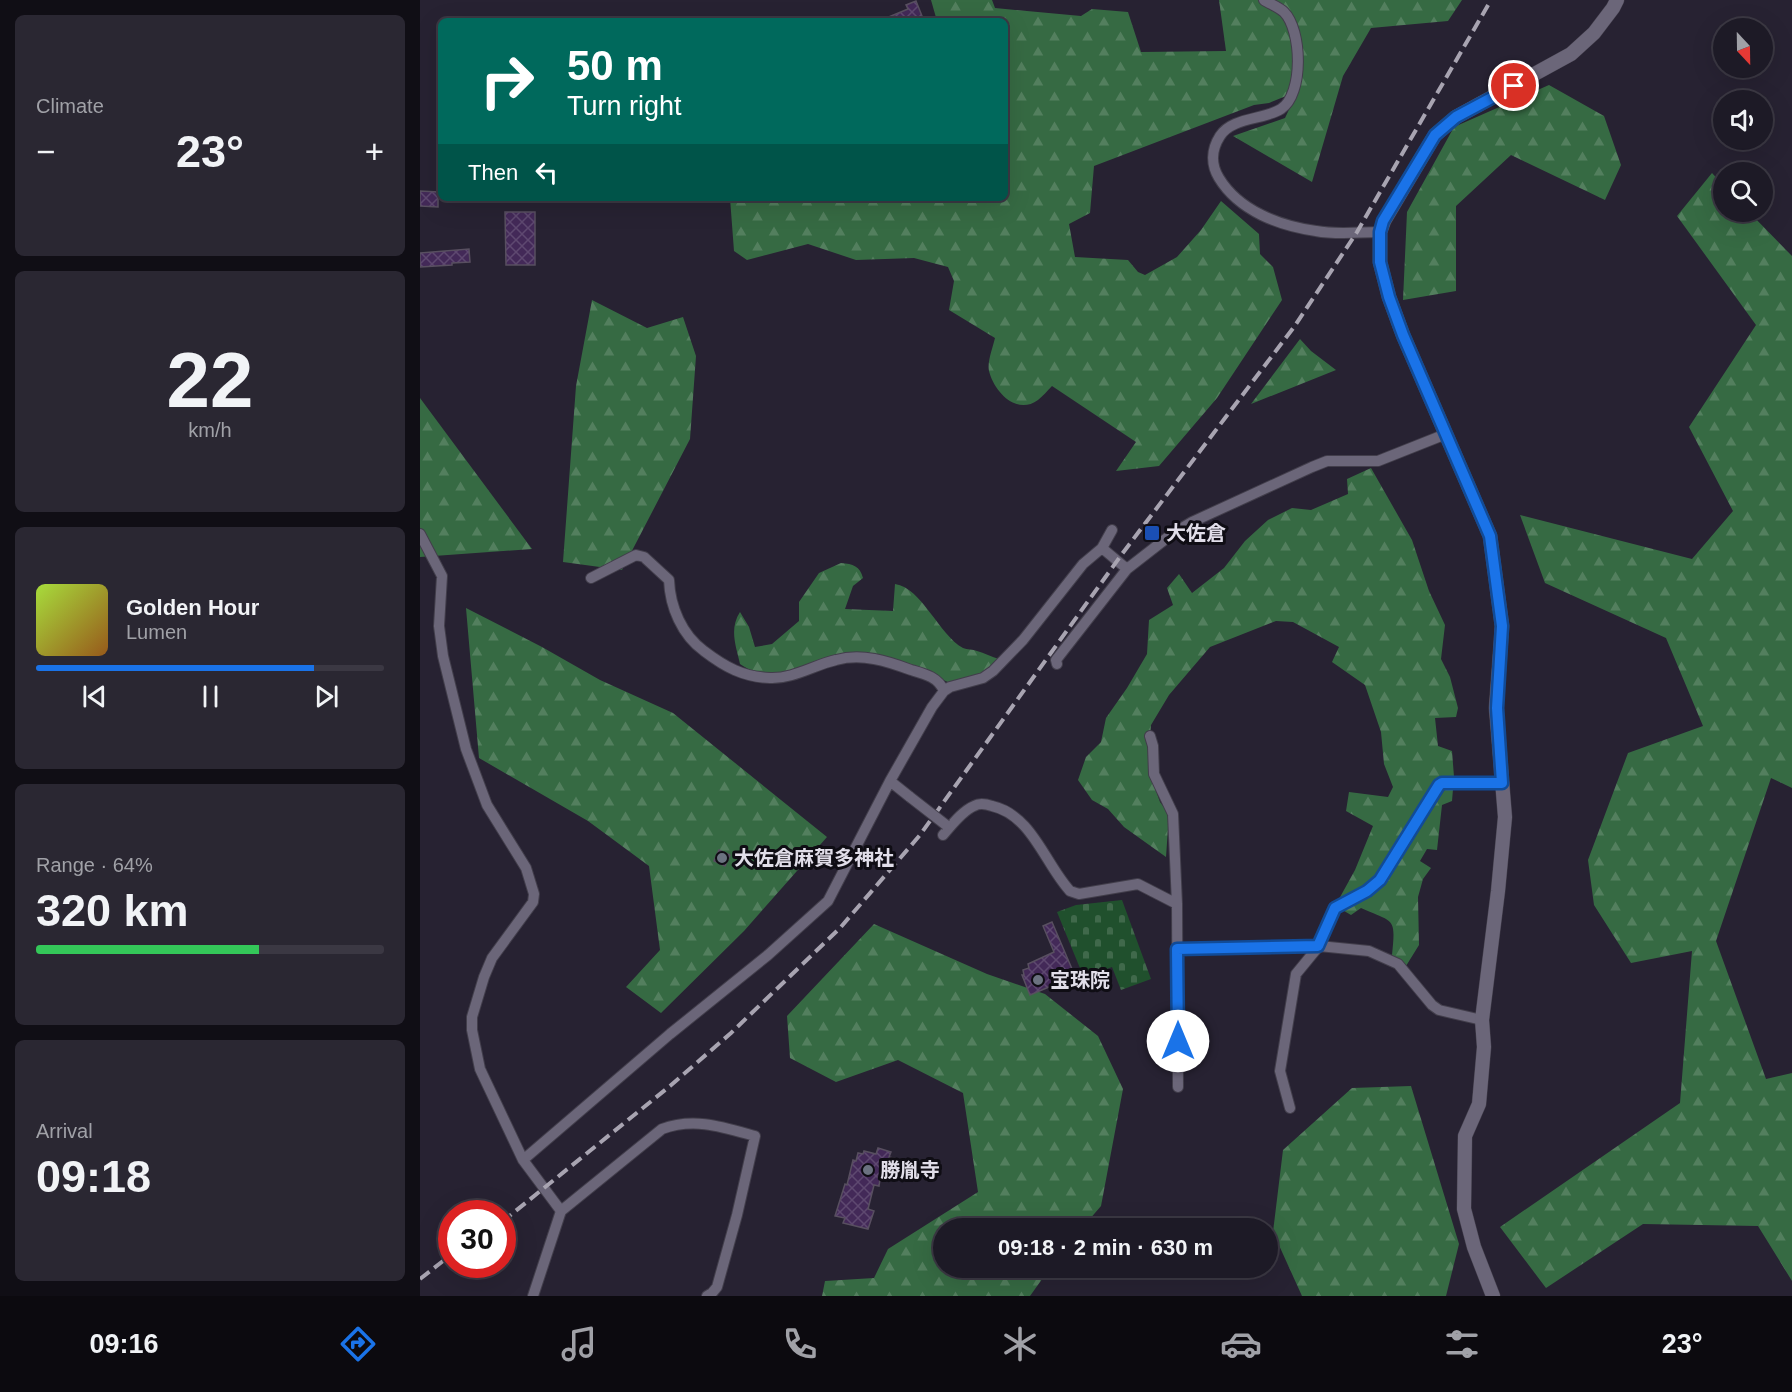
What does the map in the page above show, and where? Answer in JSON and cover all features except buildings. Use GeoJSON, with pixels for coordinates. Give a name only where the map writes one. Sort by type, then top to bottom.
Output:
{"type":"FeatureCollection","features":[{"type":"Feature","properties":{"kind":"street"},"geometry":{"type":"LineString","coordinates":[[1264,0],[1284,12],[1298,45],[1293,95],[1283,108],[1238,123],[1221,133],[1213,150],[1214,170],[1227,192],[1264,218],[1316,231],[1380,232]]}},
{"type":"Feature","properties":{"kind":"street"},"geometry":{"type":"LineString","coordinates":[[1493,1296],[1474,1247],[1464,1209],[1465,1136],[1479,1104],[1484,1047],[1482,1020],[1505,817],[1497,708],[1502,626],[1490,536],[1403,335],[1389,297],[1380,262],[1380,232],[1383,221],[1435,135],[1456,117],[1570,54],[1594,33],[1617,0]]}},
{"type":"Feature","properties":{"kind":"street"},"geometry":{"type":"LineString","coordinates":[[1057,664],[1056,660],[1127,569],[1172,534],[1192,522],[1327,461],[1378,461],[1446,434]]}},
{"type":"Feature","properties":{"kind":"street"},"geometry":{"type":"LineString","coordinates":[[523,1160],[670,1034],[768,955],[828,900],[890,781],[932,707],[944,691],[950,687],[984,678],[993,671],[1023,640],[1083,564],[1102,548],[1112,530]]}},
{"type":"Feature","properties":{"kind":"street"},"geometry":{"type":"LineString","coordinates":[[420,534],[442,576],[439,626],[442,656],[466,749],[487,805],[526,867],[534,894],[533,902],[492,958],[484,977],[472,1017],[475,1051],[480,1069],[523,1160],[561,1211]]}},
{"type":"Feature","properties":{"kind":"street"},"geometry":{"type":"LineString","coordinates":[[1102,548],[1127,569]]}},
{"type":"Feature","properties":{"kind":"street"},"geometry":{"type":"LineString","coordinates":[[591,578],[632,556],[644,557],[669,580],[670,597],[691,639],[717,661],[741,674],[781,677],[835,660],[858,657],[886,661],[932,677],[944,691]]}},
{"type":"Feature","properties":{"kind":"street"},"geometry":{"type":"LineString","coordinates":[[1150,736],[1153,746],[1154,774],[1173,814],[1177,904],[1178,1087]]}},
{"type":"Feature","properties":{"kind":"street"},"geometry":{"type":"LineString","coordinates":[[890,781],[946,830],[976,804],[996,807],[1020,822],[1033,836],[1063,884],[1070,891],[1079,894],[1138,884],[1148,887],[1177,904]]}},
{"type":"Feature","properties":{"kind":"street"},"geometry":{"type":"LineString","coordinates":[[1290,1108],[1280,1071],[1296,974],[1318,946],[1335,908],[1367,891],[1380,880],[1439,785],[1442,783],[1502,783]]}},
{"type":"Feature","properties":{"kind":"street"},"geometry":{"type":"LineString","coordinates":[[1177,949],[1318,946],[1369,951],[1393,960],[1439,1010],[1482,1020]]}},
{"type":"Feature","properties":{"kind":"street"},"geometry":{"type":"LineString","coordinates":[[533,1296],[561,1211],[662,1129],[676,1124],[696,1122],[755,1136],[718,1292],[707,1296]]}},
{"type":"Feature","properties":{"kind":"green space"},"geometry":{"type":"Polygon","coordinates":[[[931,0],[992,0],[995,8],[1081,16],[1092,9],[1128,12],[1141,52],[1226,51],[1219,0],[1260,0],[1282,13],[1295,46],[1291,94],[1269,103],[1254,105],[1094,166],[1090,213],[1069,224],[1075,257],[1128,260],[1138,272],[1145,275],[1177,257],[1201,230],[1221,201],[1259,234],[1260,254],[1273,267],[1282,300],[1217,398],[1159,466],[1116,471],[1136,442],[1052,386],[1038,400],[1030,404],[1022,405],[1007,399],[996,386],[989,371],[989,359],[995,338],[949,310],[954,281],[948,267],[914,258],[856,260],[808,244],[747,260],[734,251],[730,201],[1008,201],[1008,18],[936,18],[931,0]]]}},
{"type":"Feature","properties":{"kind":"green space"},"geometry":{"type":"Polygon","coordinates":[[[1269,0],[1462,0],[1448,21],[1371,28],[1343,76],[1312,182],[1233,136],[1285,118],[1297,93],[1293,21],[1269,0]]]}},
{"type":"Feature","properties":{"kind":"green space"},"geometry":{"type":"Polygon","coordinates":[[[1549,85],[1604,116],[1621,165],[1605,200],[1511,155],[1456,206],[1456,291],[1403,300],[1407,212],[1454,127],[1549,85]]]}},
{"type":"Feature","properties":{"kind":"green space"},"geometry":{"type":"Polygon","coordinates":[[[1712,173],[1713,222],[1759,222],[1792,256],[1792,788],[1771,778],[1716,941],[1766,1079],[1792,1073],[1792,1281],[1758,1226],[1643,1224],[1546,1288],[1500,1227],[1680,1103],[1692,951],[1631,963],[1594,905],[1588,860],[1628,753],[1703,726],[1666,638],[1545,583],[1520,515],[1692,559],[1733,511],[1689,427],[1756,325],[1677,216],[1712,173]]]}},
{"type":"Feature","properties":{"kind":"green space"},"geometry":{"type":"Polygon","coordinates":[[[592,300],[647,328],[683,317],[696,356],[690,439],[622,570],[563,562],[576,386],[592,300]]]}},
{"type":"Feature","properties":{"kind":"green space"},"geometry":{"type":"Polygon","coordinates":[[[1300,339],[1311,351],[1336,370],[1251,404],[1300,339]]]}},
{"type":"Feature","properties":{"kind":"green space"},"geometry":{"type":"Polygon","coordinates":[[[420,398],[532,549],[420,557],[420,398]]]}},
{"type":"Feature","properties":{"kind":"green space"},"geometry":{"type":"Polygon","coordinates":[[[1371,468],[1412,540],[1429,591],[1445,625],[1441,659],[1450,677],[1458,708],[1456,717],[1435,718],[1438,746],[1452,751],[1454,777],[1452,801],[1442,805],[1437,850],[1427,849],[1420,861],[1431,868],[1423,879],[1418,897],[1419,945],[1406,966],[1392,955],[1393,927],[1390,922],[1361,908],[1351,915],[1339,908],[1339,899],[1355,870],[1373,826],[1346,811],[1349,792],[1388,797],[1393,787],[1384,764],[1381,732],[1365,685],[1332,662],[1339,647],[1293,622],[1276,621],[1210,647],[1169,695],[1151,725],[1149,748],[1150,774],[1160,802],[1169,814],[1166,857],[1124,827],[1108,809],[1092,800],[1078,780],[1086,757],[1101,742],[1106,718],[1147,654],[1149,620],[1173,605],[1167,588],[1179,574],[1192,593],[1224,568],[1245,541],[1268,520],[1292,508],[1311,510],[1348,494],[1347,479],[1371,468]]]}},
{"type":"Feature","properties":{"kind":"green space"},"geometry":{"type":"Polygon","coordinates":[[[841,563],[855,566],[863,578],[853,586],[845,609],[893,611],[895,584],[905,587],[914,594],[954,642],[963,648],[999,659],[980,675],[952,684],[905,664],[868,653],[842,654],[784,673],[755,672],[740,664],[734,631],[740,612],[749,627],[755,647],[772,644],[799,621],[799,602],[819,573],[841,563]]]}},
{"type":"Feature","properties":{"kind":"green space"},"geometry":{"type":"Polygon","coordinates":[[[466,608],[600,680],[673,713],[827,837],[744,931],[661,1013],[626,987],[660,950],[649,866],[588,821],[479,758],[466,608]]]}},
{"type":"Feature","properties":{"kind":"green space"},"geometry":{"type":"Polygon","coordinates":[[[1122,900],[1151,979],[1121,990],[1112,967],[1084,978],[1057,912],[1076,905],[1122,900]]]}},
{"type":"Feature","properties":{"kind":"green space"},"geometry":{"type":"Polygon","coordinates":[[[874,924],[987,974],[1045,994],[1098,1036],[1123,1089],[1101,1206],[1091,1218],[937,1218],[978,1192],[963,1093],[898,1060],[836,1082],[790,1058],[787,1016],[874,924]]]}},
{"type":"Feature","properties":{"kind":"green space"},"geometry":{"type":"Polygon","coordinates":[[[1411,1086],[1459,1244],[1446,1296],[1302,1296],[1278,1243],[1278,1218],[1275,1218],[1283,1150],[1352,1088],[1411,1086]]]}},
{"type":"Feature","properties":{"kind":"green space"},"geometry":{"type":"Polygon","coordinates":[[[933,1220],[933,1278],[1043,1278],[1030,1296],[822,1296],[825,1281],[874,1278],[888,1249],[933,1220]]]}},
{"type":"Feature","properties":{"kind":"railway"},"geometry":{"type":"LineString","coordinates":[[516,1211],[670,1086],[731,1033],[840,928],[920,835],[1122,554],[1294,327],[1357,232],[1491,0]]}},
{"type":"Feature","properties":{"kind":"railway"},"geometry":{"type":"LineString","coordinates":[[420,1279],[438,1265]]}},
{"type":"Feature","properties":{"kind":"place","name":"大佐倉"},"geometry":{"type":"Point","coordinates":[1152,533]}},
{"type":"Feature","properties":{"kind":"place","name":"大佐倉麻賀多神社"},"geometry":{"type":"Point","coordinates":[722,858]}},
{"type":"Feature","properties":{"kind":"place","name":"宝珠院"},"geometry":{"type":"Point","coordinates":[1038,980]}},
{"type":"Feature","properties":{"kind":"place","name":"勝胤寺"},"geometry":{"type":"Point","coordinates":[868,1170]}},
{"type":"Feature","properties":{"kind":"route"},"geometry":{"type":"LineString","coordinates":[[1178,1041],[1177,949],[1318,946],[1335,908],[1367,891],[1380,880],[1439,785],[1442,783],[1502,783],[1497,708],[1502,626],[1490,536],[1403,335],[1389,297],[1380,262],[1380,232],[1383,221],[1435,135],[1456,117],[1514,86]]}}]}
